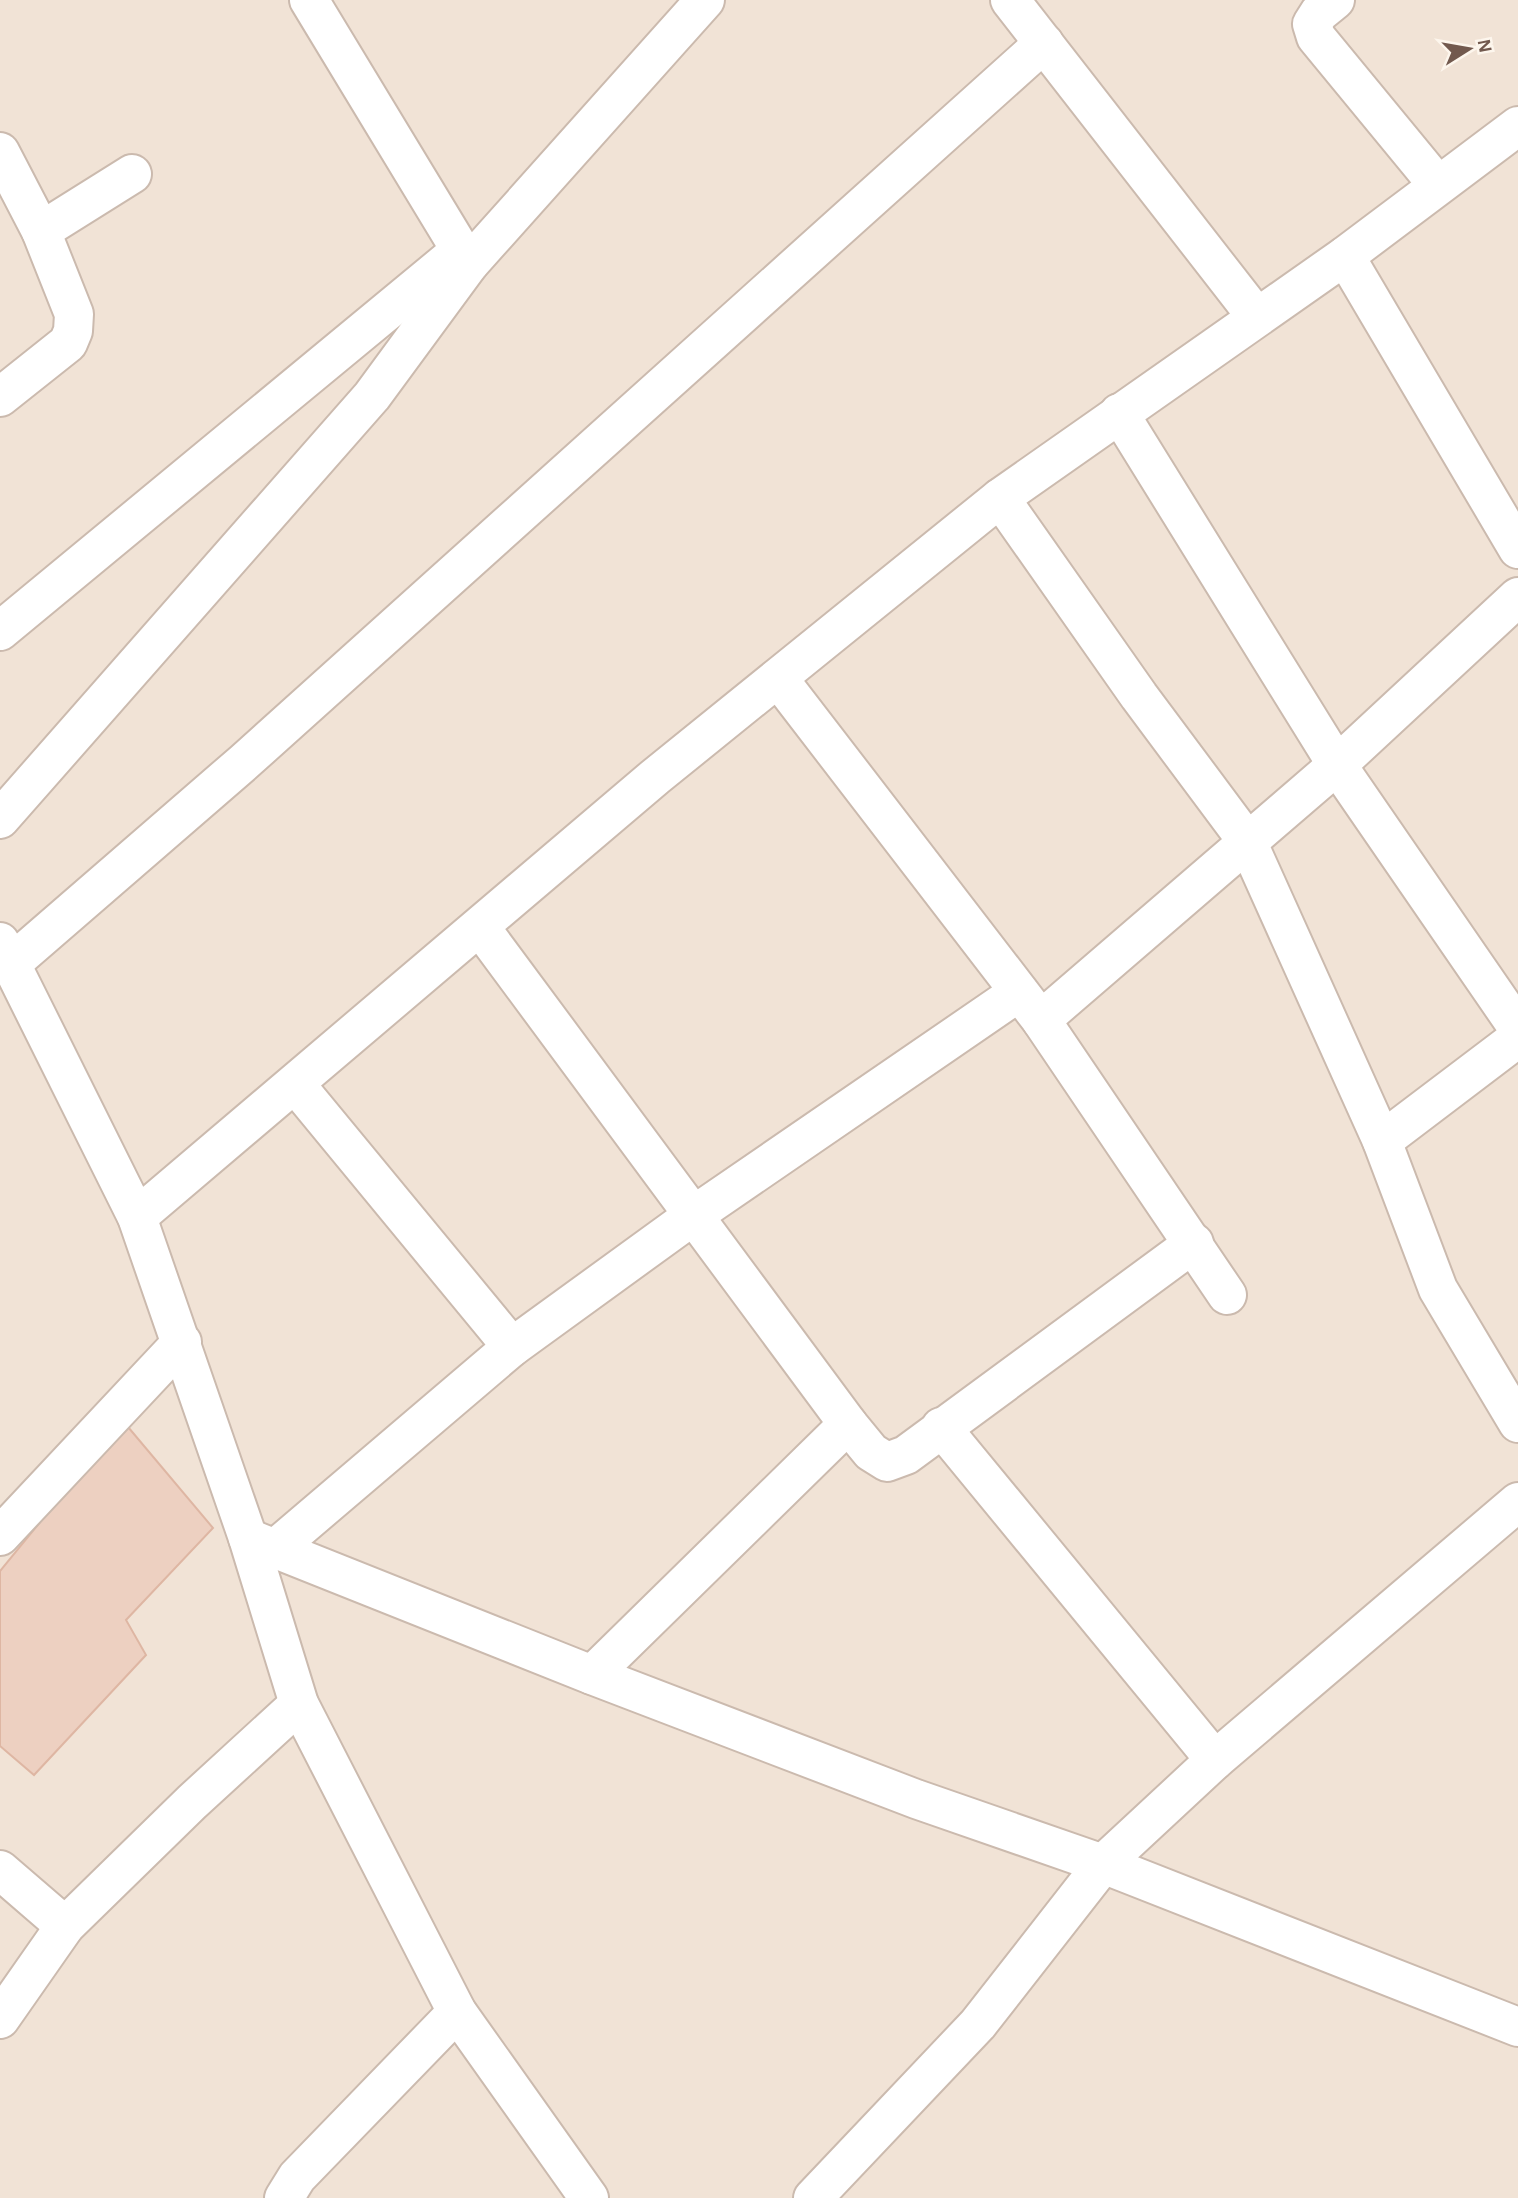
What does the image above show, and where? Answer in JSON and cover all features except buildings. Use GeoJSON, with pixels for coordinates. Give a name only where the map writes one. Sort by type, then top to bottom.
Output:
{"type":"FeatureCollection","features":[{"type":"Feature","properties":{"kind":"street"},"geometry":{"type":"LineString","coordinates":[[309,0],[465,257]]}},
{"type":"Feature","properties":{"kind":"street"},"geometry":{"type":"LineString","coordinates":[[0,631],[465,257],[705,0]]}},
{"type":"Feature","properties":{"kind":"street"},"geometry":{"type":"LineString","coordinates":[[1010,0],[1256,316]]}},
{"type":"Feature","properties":{"kind":"street"},"geometry":{"type":"LineString","coordinates":[[1335,0],[1319,13],[1312,24],[1316,37],[1437,184]]}},
{"type":"Feature","properties":{"kind":"street"},"geometry":{"type":"LineString","coordinates":[[589,2198],[457,2012],[299,1704],[262,1543],[182,1342],[137,1217],[6,952],[244,762],[1044,43]]}},
{"type":"Feature","properties":{"kind":"street"},"geometry":{"type":"LineString","coordinates":[[137,1217],[296,1085],[655,777],[1000,498],[1345,256],[1437,184],[1518,126]]}},
{"type":"Feature","properties":{"kind":"street"},"geometry":{"type":"LineString","coordinates":[[0,152],[41,231],[74,314],[73,331],[68,343],[57,355],[0,397]]}},
{"type":"Feature","properties":{"kind":"street"},"geometry":{"type":"LineString","coordinates":[[41,231],[132,174]]}},
{"type":"Feature","properties":{"kind":"street"},"geometry":{"type":"LineString","coordinates":[[1345,256],[1518,549]]}},
{"type":"Feature","properties":{"kind":"street"},"geometry":{"type":"LineString","coordinates":[[0,819],[372,396],[465,257]]}},
{"type":"Feature","properties":{"kind":"street"},"geometry":{"type":"LineString","coordinates":[[1119,413],[1337,765],[1518,1028]]}},
{"type":"Feature","properties":{"kind":"street"},"geometry":{"type":"LineString","coordinates":[[1000,498],[1139,696],[1247,841],[1382,1141],[1438,1289],[1518,1423]]}},
{"type":"Feature","properties":{"kind":"street"},"geometry":{"type":"LineString","coordinates":[[262,1543],[512,1347],[694,1215],[1030,1006],[1247,841],[1337,765],[1518,597]]}},
{"type":"Feature","properties":{"kind":"street"},"geometry":{"type":"LineString","coordinates":[[778,678],[1030,1006],[1227,1295]]}},
{"type":"Feature","properties":{"kind":"street"},"geometry":{"type":"LineString","coordinates":[[480,927],[848,1424],[871,1452],[887,1462],[906,1455],[1194,1243]]}},
{"type":"Feature","properties":{"kind":"street"},"geometry":{"type":"LineString","coordinates":[[1382,1141],[1518,1038]]}},
{"type":"Feature","properties":{"kind":"street"},"geometry":{"type":"LineString","coordinates":[[296,1085],[512,1347]]}},
{"type":"Feature","properties":{"kind":"street"},"geometry":{"type":"LineString","coordinates":[[0,1536],[182,1342]]}},
{"type":"Feature","properties":{"kind":"street"},"geometry":{"type":"LineString","coordinates":[[592,1675],[848,1424]]}},
{"type":"Feature","properties":{"kind":"street"},"geometry":{"type":"LineString","coordinates":[[942,1427],[1215,1760]]}},
{"type":"Feature","properties":{"kind":"street"},"geometry":{"type":"LineString","coordinates":[[813,2198],[978,2024],[1103,1864],[1215,1760],[1518,1502]]}},
{"type":"Feature","properties":{"kind":"street"},"geometry":{"type":"LineString","coordinates":[[262,1543],[592,1675],[916,1799],[1103,1864],[1518,2027]]}},
{"type":"Feature","properties":{"kind":"street"},"geometry":{"type":"LineString","coordinates":[[0,2019],[65,1926],[192,1802],[299,1704]]}},
{"type":"Feature","properties":{"kind":"street"},"geometry":{"type":"LineString","coordinates":[[0,1870],[65,1926]]}},
{"type":"Feature","properties":{"kind":"street"},"geometry":{"type":"LineString","coordinates":[[284,2198],[298,2177],[457,2012]]}},
{"type":"Feature","properties":{"kind":"shaded area"},"geometry":{"type":"Polygon","coordinates":[[[0,0],[1518,0],[1518,2198],[0,2198],[0,0]]]}}]}
